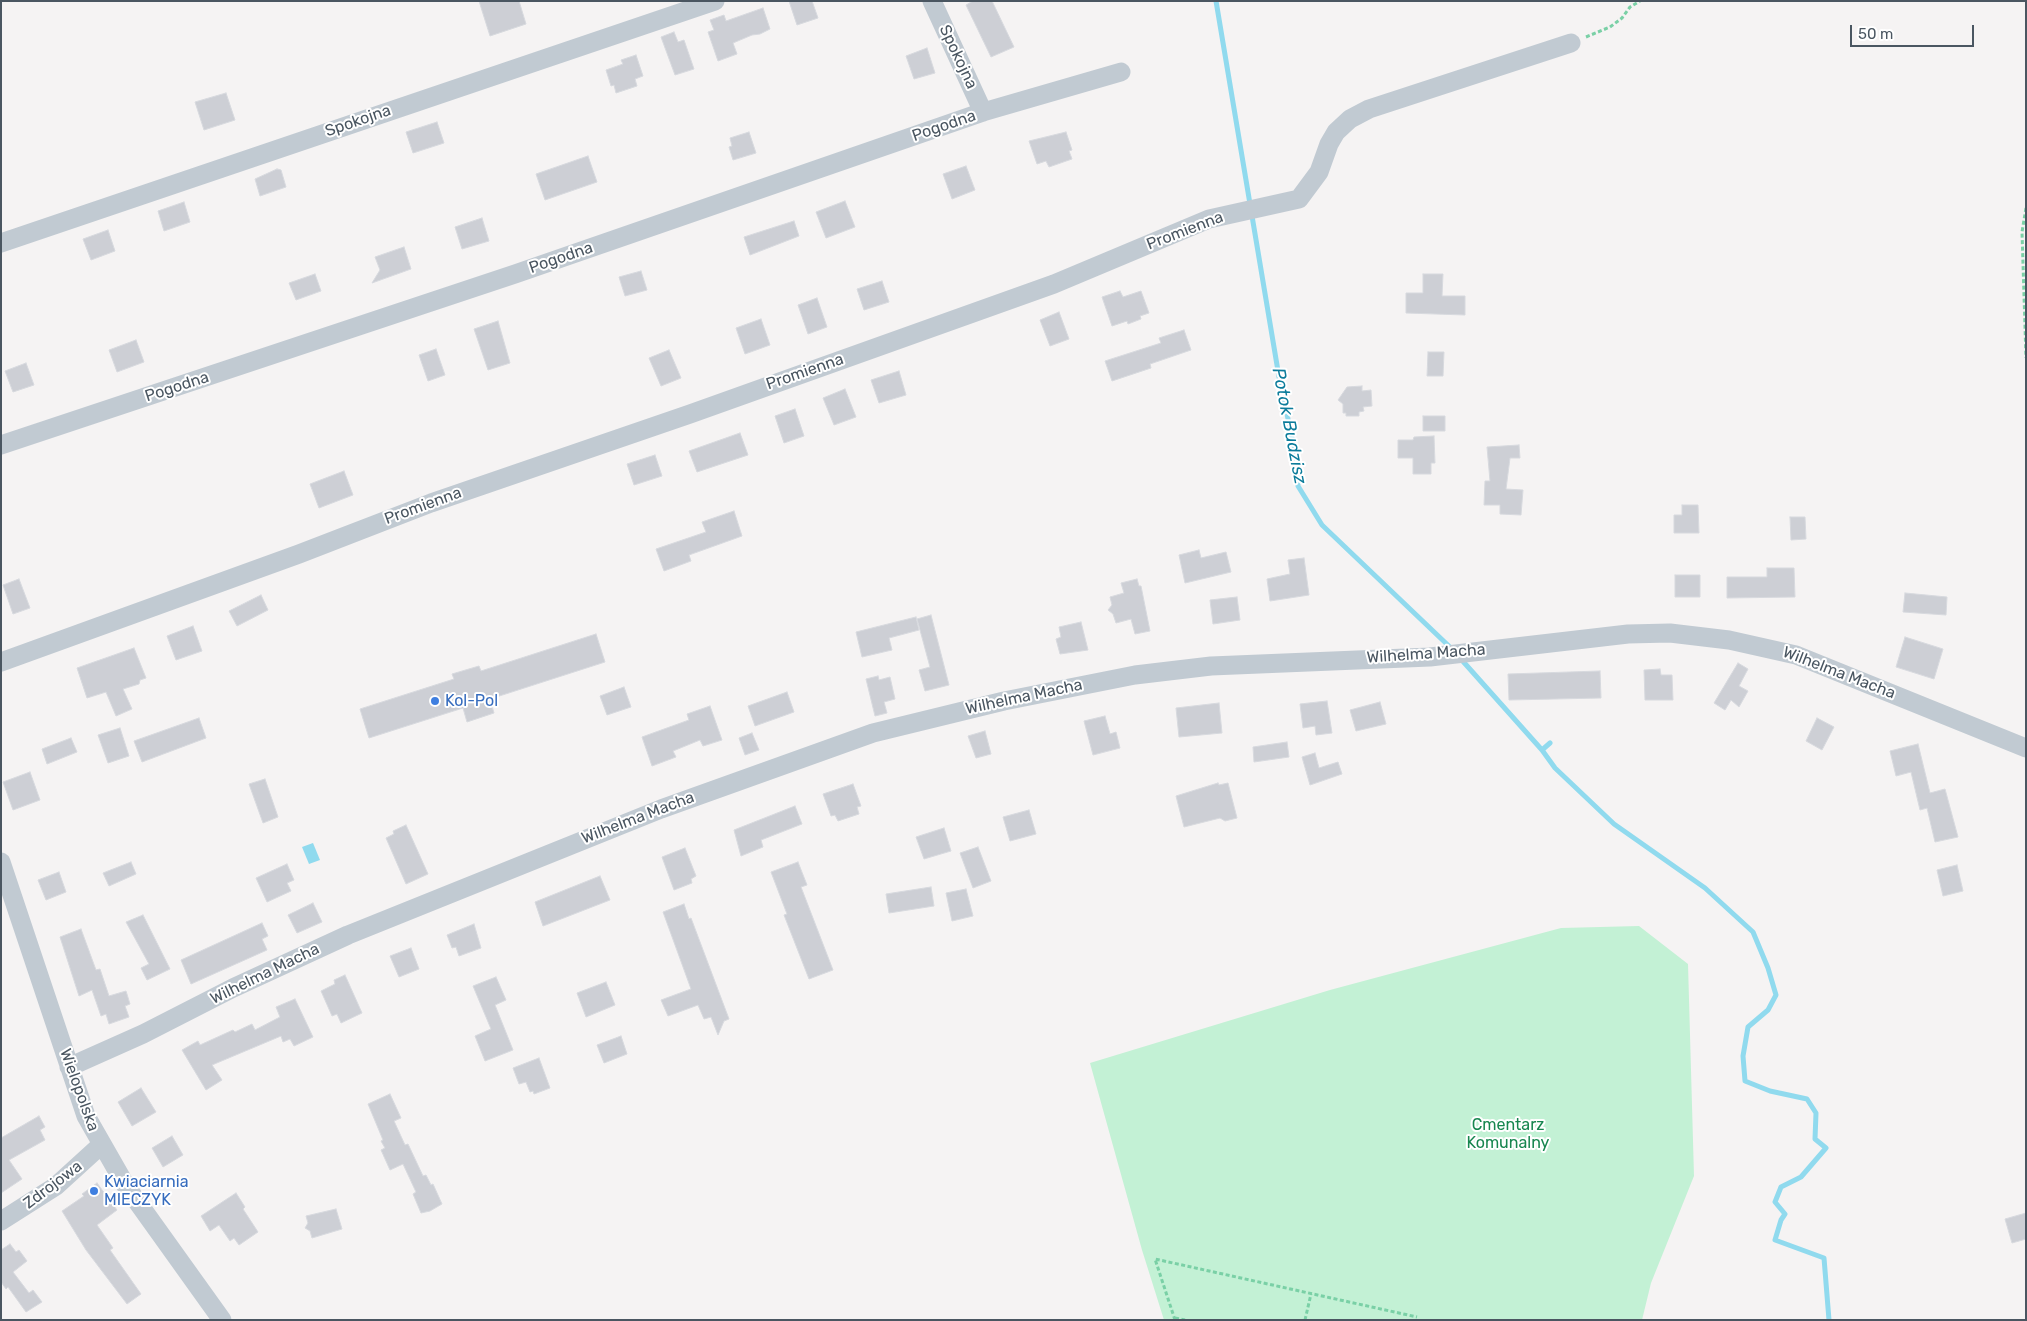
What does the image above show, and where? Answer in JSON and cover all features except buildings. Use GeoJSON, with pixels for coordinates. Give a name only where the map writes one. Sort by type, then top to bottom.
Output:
{"type":"FeatureCollection","features":[{"type":"Feature","properties":{"kind":"street","name":"Spokojna"},"geometry":{"type":"LineString","coordinates":[[1,243],[715,1]]}},
{"type":"Feature","properties":{"kind":"street","name":"Spokojna"},"geometry":{"type":"LineString","coordinates":[[932,1],[983,112]]}},
{"type":"Feature","properties":{"kind":"street","name":"Promienna"},"geometry":{"type":"LineString","coordinates":[[1,662],[299,554],[431,503],[690,414],[1054,284],[1209,219],[1299,199],[1320,172],[1328,144],[1336,132],[1350,119],[1369,109],[1571,43]]}},
{"type":"Feature","properties":{"kind":"street","name":"Pogodna"},"geometry":{"type":"LineString","coordinates":[[1,445],[515,274],[983,112],[1120,72]]}},
{"type":"Feature","properties":{"kind":"street","name":"Wilhelma Macha"},"geometry":{"type":"LineString","coordinates":[[69,1067],[143,1034],[276,968],[400,912],[661,808],[874,733],[1038,693],[1135,675],[1211,666],[1430,657],[1650,632],[1730,640],[1796,655],[2026,748]]}},
{"type":"Feature","properties":{"kind":"street","name":"Wielopolska"},"geometry":{"type":"LineString","coordinates":[[1,862],[86,1116],[126,1186],[222,1320]]}},
{"type":"Feature","properties":{"kind":"street","name":"Zdrojowa"},"geometry":{"type":"LineString","coordinates":[[1,1221],[56,1186],[101,1145]]}},
{"type":"Feature","properties":{"kind":"path"},"geometry":{"type":"LineString","coordinates":[[1571,43],[1610,27],[1640,1]]}},
{"type":"Feature","properties":{"kind":"path"},"geometry":{"type":"LineString","coordinates":[[2026,208],[2022,232],[2026,358]]}},
{"type":"Feature","properties":{"kind":"path"},"geometry":{"type":"LineString","coordinates":[[1185,1320],[1175,1319],[1155,1259],[1417,1317]]}},
{"type":"Feature","properties":{"kind":"path"},"geometry":{"type":"LineString","coordinates":[[1305,1320],[1311,1294]]}},
{"type":"Feature","properties":{"kind":"green space","name":"Cmentarz Komunalny"},"geometry":{"type":"Polygon","coordinates":[[[1639,926],[1688,964],[1694,1176],[1651,1283],[1642,1320],[1164,1320],[1142,1250],[1090,1063],[1330,990],[1561,928],[1639,926]]]}},
{"type":"Feature","properties":{"kind":"water"},"geometry":{"type":"Polygon","coordinates":[[[313,843],[320,860],[309,864],[302,847],[313,843]]]}},
{"type":"Feature","properties":{"kind":"waterway","name":"Potok Budzisz"},"geometry":{"type":"LineString","coordinates":[[1216,1],[1279,377],[1297,461],[1298,486],[1322,525],[1453,650]]}},
{"type":"Feature","properties":{"kind":"waterway","name":"Potok Budzisz"},"geometry":{"type":"LineString","coordinates":[[1460,658],[1542,750],[1550,743]]}},
{"type":"Feature","properties":{"kind":"waterway"},"geometry":{"type":"LineString","coordinates":[[1542,750],[1555,768],[1614,824],[1705,888],[1753,932],[1768,968],[1776,995],[1768,1010],[1748,1027],[1743,1056],[1745,1081],[1770,1091],[1807,1099],[1816,1113],[1815,1139],[1826,1148],[1801,1177],[1781,1187],[1775,1202],[1785,1214],[1781,1220],[1775,1240],[1824,1258],[1829,1320]]}},
{"type":"Feature","properties":{"kind":"place","name":"Kol-Pol"},"geometry":{"type":"Point","coordinates":[435,701]}},
{"type":"Feature","properties":{"kind":"place","name":"Kwiaciarnia MIECZYK"},"geometry":{"type":"Point","coordinates":[94,1191]}}]}
